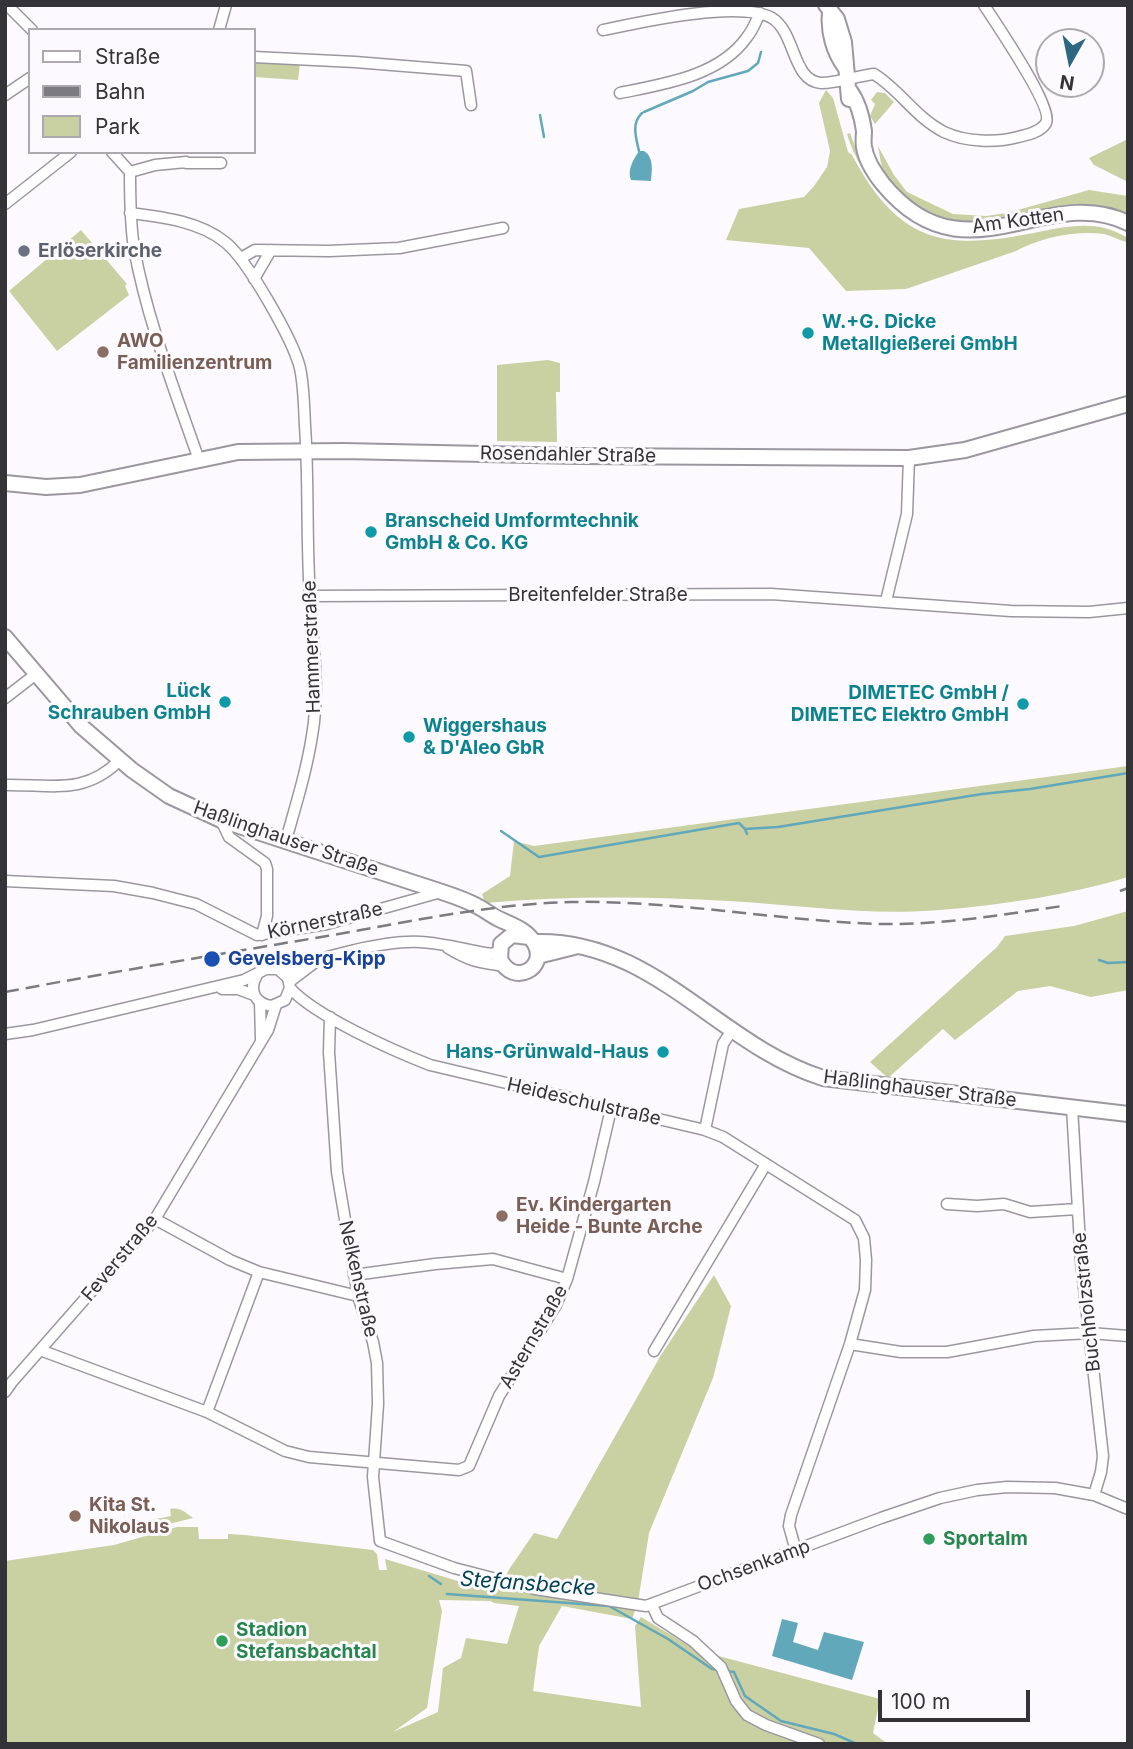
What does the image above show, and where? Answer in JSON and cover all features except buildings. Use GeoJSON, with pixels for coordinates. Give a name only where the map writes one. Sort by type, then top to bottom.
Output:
{"type":"FeatureCollection","features":[{"type":"Feature","properties":{"kind":"main road","name":"Am Kotten"},"geometry":{"type":"LineString","coordinates":[[828,9],[836,55],[857,100],[864,132],[863,143],[872,167],[882,183],[906,207],[950,228],[978,230],[1084,212],[1115,216],[1128,223]]}},
{"type":"Feature","properties":{"kind":"main road","name":"Rosendahler Straße"},"geometry":{"type":"LineString","coordinates":[[5,482],[46,487],[69,486],[238,452],[909,458],[965,450],[1128,404]]}},
{"type":"Feature","properties":{"kind":"main road","name":"Haßlinghauser Straße"},"geometry":{"type":"LineString","coordinates":[[5,637],[81,726],[120,760],[169,796],[221,820],[477,905],[499,920],[516,925],[533,945],[595,949],[641,968],[773,1058],[799,1071],[863,1085],[1128,1114]]}},
{"type":"Feature","properties":{"kind":"main road"},"geometry":{"type":"LineString","coordinates":[[499,920],[502,945],[500,959],[504,967],[516,973],[524,972],[535,964],[533,945],[519,934],[502,945]]}},
{"type":"Feature","properties":{"kind":"street"},"geometry":{"type":"LineString","coordinates":[[7,5],[31,28]]}},
{"type":"Feature","properties":{"kind":"street"},"geometry":{"type":"LineString","coordinates":[[220,28],[226,5]]}},
{"type":"Feature","properties":{"kind":"street"},"geometry":{"type":"LineString","coordinates":[[603,30],[712,11],[733,9],[760,13],[781,26],[792,43],[800,69],[812,81],[827,82],[874,74],[887,82],[923,120],[947,133],[980,140],[1014,139],[1038,131],[1047,118],[1042,97],[984,5]]}},
{"type":"Feature","properties":{"kind":"street"},"geometry":{"type":"LineString","coordinates":[[620,93],[680,80],[723,60],[748,36],[760,13]]}},
{"type":"Feature","properties":{"kind":"street"},"geometry":{"type":"LineString","coordinates":[[256,57],[466,71],[471,105]]}},
{"type":"Feature","properties":{"kind":"street"},"geometry":{"type":"LineString","coordinates":[[5,95],[28,79]]}},
{"type":"Feature","properties":{"kind":"street"},"geometry":{"type":"LineString","coordinates":[[5,204],[68,154]]}},
{"type":"Feature","properties":{"kind":"street"},"geometry":{"type":"LineString","coordinates":[[114,154],[130,172],[130,213],[141,279],[199,460]]}},
{"type":"Feature","properties":{"kind":"street"},"geometry":{"type":"LineString","coordinates":[[130,172],[155,165],[221,163]]}},
{"type":"Feature","properties":{"kind":"street","name":"Hammerstraße"},"geometry":{"type":"LineString","coordinates":[[130,213],[169,218],[224,241],[241,258],[254,279],[292,346],[300,367],[307,451],[310,596],[316,656],[314,721],[309,754],[286,840]]}},
{"type":"Feature","properties":{"kind":"street"},"geometry":{"type":"LineString","coordinates":[[241,258],[255,250],[399,248],[503,228]]}},
{"type":"Feature","properties":{"kind":"street"},"geometry":{"type":"LineString","coordinates":[[254,279],[271,250]]}},
{"type":"Feature","properties":{"kind":"street"},"geometry":{"type":"LineString","coordinates":[[886,601],[907,514],[909,458]]}},
{"type":"Feature","properties":{"kind":"street","name":"Breitenfelder Straße"},"geometry":{"type":"LineString","coordinates":[[310,596],[771,594],[1011,611],[1128,608]]}},
{"type":"Feature","properties":{"kind":"street"},"geometry":{"type":"LineString","coordinates":[[5,698],[36,674]]}},
{"type":"Feature","properties":{"kind":"street"},"geometry":{"type":"LineString","coordinates":[[5,785],[65,787],[102,777],[120,760]]}},
{"type":"Feature","properties":{"kind":"street"},"geometry":{"type":"LineString","coordinates":[[221,820],[229,837],[265,863],[267,916],[262,935]]}},
{"type":"Feature","properties":{"kind":"street","name":"Körnerstraße"},"geometry":{"type":"LineString","coordinates":[[5,881],[114,886],[153,893],[195,904],[251,934],[262,935],[320,925],[442,892]]}},
{"type":"Feature","properties":{"kind":"street"},"geometry":{"type":"LineString","coordinates":[[5,1034],[44,1028],[211,988],[257,975],[266,969],[282,972],[316,960],[391,944],[418,941],[492,954],[502,945]]}},
{"type":"Feature","properties":{"kind":"street"},"geometry":{"type":"LineString","coordinates":[[442,944],[467,959],[484,965],[504,967]]}},
{"type":"Feature","properties":{"kind":"street"},"geometry":{"type":"LineString","coordinates":[[279,1004],[288,996],[290,985],[316,960]]}},
{"type":"Feature","properties":{"kind":"street"},"geometry":{"type":"LineString","coordinates":[[282,972],[290,985]]}},
{"type":"Feature","properties":{"kind":"street"},"geometry":{"type":"LineString","coordinates":[[257,975],[252,987],[257,999],[261,1040]]}},
{"type":"Feature","properties":{"kind":"street","name":"Heideschulstraße"},"geometry":{"type":"LineString","coordinates":[[290,985],[306,1001],[330,1017],[430,1065],[705,1130],[723,1138],[855,1220],[864,1238],[865,1290],[850,1344]]}},
{"type":"Feature","properties":{"kind":"street"},"geometry":{"type":"LineString","coordinates":[[211,988],[238,989],[266,1005],[306,1001]]}},
{"type":"Feature","properties":{"kind":"street","name":"Feverstraße"},"geometry":{"type":"LineString","coordinates":[[5,1392],[155,1219],[268,1030],[279,1004]]}},
{"type":"Feature","properties":{"kind":"street","name":"Nelkenstraße"},"geometry":{"type":"LineString","coordinates":[[330,1017],[329,1052],[334,1143],[344,1224],[358,1296],[377,1363],[378,1404],[373,1461],[380,1541]]}},
{"type":"Feature","properties":{"kind":"street"},"geometry":{"type":"LineString","coordinates":[[705,1130],[723,1044],[732,1030]]}},
{"type":"Feature","properties":{"kind":"street","name":"Buchholzstraße"},"geometry":{"type":"LineString","coordinates":[[1072,1107],[1077,1209],[1103,1456],[1094,1495]]}},
{"type":"Feature","properties":{"kind":"street","name":"Asternstraße"},"geometry":{"type":"LineString","coordinates":[[373,1461],[460,1470],[468,1466],[499,1396],[556,1305],[567,1279],[611,1109]]}},
{"type":"Feature","properties":{"kind":"street"},"geometry":{"type":"LineString","coordinates":[[654,1351],[766,1164]]}},
{"type":"Feature","properties":{"kind":"street"},"geometry":{"type":"LineString","coordinates":[[947,1204],[1004,1204],[1030,1212],[1077,1209]]}},
{"type":"Feature","properties":{"kind":"street"},"geometry":{"type":"LineString","coordinates":[[155,1219],[230,1260],[259,1272],[358,1296]]}},
{"type":"Feature","properties":{"kind":"street"},"geometry":{"type":"LineString","coordinates":[[354,1275],[493,1259],[567,1279]]}},
{"type":"Feature","properties":{"kind":"street"},"geometry":{"type":"LineString","coordinates":[[207,1412],[259,1272]]}},
{"type":"Feature","properties":{"kind":"street"},"geometry":{"type":"LineString","coordinates":[[796,1551],[789,1526],[791,1516],[850,1344],[901,1352],[947,1352],[1034,1336],[1090,1333],[1128,1336]]}},
{"type":"Feature","properties":{"kind":"street"},"geometry":{"type":"LineString","coordinates":[[40,1350],[207,1412],[285,1451],[309,1457],[373,1461]]}},
{"type":"Feature","properties":{"kind":"street","name":"Ochsenkamp"},"geometry":{"type":"LineString","coordinates":[[380,1541],[454,1568],[535,1589],[615,1600],[635,1606],[652,1605],[702,1584],[940,1498],[978,1490],[1035,1486],[1055,1488],[1094,1495],[1128,1509]]}},
{"type":"Feature","properties":{"kind":"street"},"geometry":{"type":"LineString","coordinates":[[652,1605],[658,1618],[693,1641],[723,1671],[736,1701],[747,1715],[766,1725],[819,1744]]}},
{"type":"Feature","properties":{"kind":"green space"},"geometry":{"type":"Polygon","coordinates":[[[256,61],[300,64],[298,80],[256,77],[256,61]]]}},
{"type":"Feature","properties":{"kind":"green space"},"geometry":{"type":"Polygon","coordinates":[[[826,90],[833,98],[848,152],[870,186],[889,208],[909,225],[930,235],[954,240],[980,241],[1065,227],[1096,226],[1126,237],[1128,247],[1126,242],[1104,234],[1071,234],[1036,242],[906,289],[846,291],[809,248],[726,240],[739,209],[804,197],[827,167],[830,151],[819,103],[826,90]]]}},
{"type":"Feature","properties":{"kind":"green space"},"geometry":{"type":"Polygon","coordinates":[[[877,92],[885,93],[894,102],[875,124],[870,116],[875,104],[871,100],[877,92]]]}},
{"type":"Feature","properties":{"kind":"green space"},"geometry":{"type":"Polygon","coordinates":[[[850,133],[874,182],[899,211],[885,199],[865,173],[850,143],[847,134],[850,133]]]}},
{"type":"Feature","properties":{"kind":"green space"},"geometry":{"type":"Polygon","coordinates":[[[1128,139],[1128,182],[1094,165],[1089,158],[1128,139]]]}},
{"type":"Feature","properties":{"kind":"green space"},"geometry":{"type":"Polygon","coordinates":[[[878,146],[907,192],[953,214],[986,216],[1007,213],[1089,190],[1128,196],[1128,215],[1113,210],[1082,207],[1052,210],[978,225],[949,221],[924,211],[894,187],[883,170],[878,146]]]}},
{"type":"Feature","properties":{"kind":"green space"},"geometry":{"type":"Polygon","coordinates":[[[906,215],[924,223],[978,235],[1077,220],[1111,223],[1128,230],[1128,233],[1101,223],[1073,221],[986,237],[955,237],[924,228],[906,215]]]}},
{"type":"Feature","properties":{"kind":"green space"},"geometry":{"type":"Polygon","coordinates":[[[81,230],[127,284],[125,286],[129,295],[57,351],[9,291],[81,230]]]}},
{"type":"Feature","properties":{"kind":"green space"},"geometry":{"type":"Polygon","coordinates":[[[548,360],[560,363],[560,392],[556,392],[557,442],[497,441],[497,365],[548,360]]]}},
{"type":"Feature","properties":{"kind":"green space"},"geometry":{"type":"Polygon","coordinates":[[[1128,766],[1128,877],[1059,894],[963,908],[887,912],[667,898],[576,898],[485,903],[482,894],[510,876],[514,841],[534,846],[1128,766]]]}},
{"type":"Feature","properties":{"kind":"green space"},"geometry":{"type":"Polygon","coordinates":[[[1128,911],[1128,990],[1091,997],[1050,986],[1018,991],[955,1040],[943,1029],[888,1078],[870,1062],[997,947],[1005,936],[1074,926],[1128,911]]]}},
{"type":"Feature","properties":{"kind":"green space"},"geometry":{"type":"Polygon","coordinates":[[[714,1275],[731,1306],[713,1378],[649,1533],[638,1602],[632,1619],[562,1606],[539,1646],[533,1691],[641,1707],[635,1626],[641,1617],[696,1650],[880,1699],[873,1733],[888,1744],[5,1744],[5,1561],[114,1545],[177,1527],[198,1527],[199,1539],[228,1539],[228,1534],[245,1535],[373,1550],[377,1554],[379,1570],[387,1570],[385,1559],[461,1582],[498,1589],[534,1533],[557,1539],[661,1355],[714,1275]],[[439,1600],[442,1611],[427,1708],[393,1732],[438,1712],[443,1668],[461,1658],[466,1638],[507,1644],[519,1606],[490,1601],[439,1600]]]}},
{"type":"Feature","properties":{"kind":"green space"},"geometry":{"type":"Polygon","coordinates":[[[170,1509],[177,1509],[193,1518],[125,1535],[109,1535],[128,1533],[126,1525],[171,1516],[170,1509]]]}},
{"type":"Feature","properties":{"kind":"water"},"geometry":{"type":"Polygon","coordinates":[[[639,151],[644,151],[651,160],[651,181],[631,180],[630,169],[633,161],[639,151]]]}},
{"type":"Feature","properties":{"kind":"water"},"geometry":{"type":"Polygon","coordinates":[[[782,1619],[798,1623],[793,1642],[818,1650],[824,1632],[864,1642],[852,1680],[772,1656],[782,1619]]]}},
{"type":"Feature","properties":{"kind":"waterway"},"geometry":{"type":"LineString","coordinates":[[644,112],[708,82],[748,71],[758,63],[761,52]]}},
{"type":"Feature","properties":{"kind":"waterway"},"geometry":{"type":"LineString","coordinates":[[639,151],[635,126],[642,113]]}},
{"type":"Feature","properties":{"kind":"waterway"},"geometry":{"type":"LineString","coordinates":[[540,115],[544,137]]}},
{"type":"Feature","properties":{"kind":"waterway"},"geometry":{"type":"LineString","coordinates":[[745,829],[778,827],[1128,773]]}},
{"type":"Feature","properties":{"kind":"waterway"},"geometry":{"type":"LineString","coordinates":[[501,831],[539,857],[739,823],[747,834]]}},
{"type":"Feature","properties":{"kind":"waterway"},"geometry":{"type":"LineString","coordinates":[[1099,960],[1108,963],[1128,962]]}},
{"type":"Feature","properties":{"kind":"waterway","name":"Stefansbecke"},"geometry":{"type":"LineString","coordinates":[[429,1576],[441,1584]]}},
{"type":"Feature","properties":{"kind":"waterway","name":"Stefansbecke"},"geometry":{"type":"LineString","coordinates":[[447,1594],[609,1606],[668,1639],[712,1669],[719,1670]]}},
{"type":"Feature","properties":{"kind":"waterway","name":"Stefansbecke"},"geometry":{"type":"LineString","coordinates":[[726,1671],[734,1672],[745,1696],[781,1721],[834,1734],[857,1744]]}},
{"type":"Feature","properties":{"kind":"railway"},"geometry":{"type":"LineString","coordinates":[[1120,891],[1128,888]]}},
{"type":"Feature","properties":{"kind":"railway"},"geometry":{"type":"LineString","coordinates":[[5,992],[449,914],[540,903],[649,904],[881,924],[949,921],[1062,906]]}},
{"type":"Feature","properties":{"kind":"place","name":"Erlöserkirche"},"geometry":{"type":"Point","coordinates":[24,251]}},
{"type":"Feature","properties":{"kind":"place","name":"W.+G. Dicke Metallgießerei GmbH"},"geometry":{"type":"Point","coordinates":[808,333]}},
{"type":"Feature","properties":{"kind":"place","name":"AWO Familienzentrum"},"geometry":{"type":"Point","coordinates":[103,352]}},
{"type":"Feature","properties":{"kind":"place","name":"Branscheid Umformtechnik GmbH & Co. KG"},"geometry":{"type":"Point","coordinates":[371,532]}},
{"type":"Feature","properties":{"kind":"place","name":"Lück Schrauben GmbH"},"geometry":{"type":"Point","coordinates":[225,702]}},
{"type":"Feature","properties":{"kind":"place","name":"DIMETEC GmbH / DIMETEC Elektro GmbH"},"geometry":{"type":"Point","coordinates":[1023,704]}},
{"type":"Feature","properties":{"kind":"place","name":"Wiggershaus & D'Aleo GbR"},"geometry":{"type":"Point","coordinates":[409,737]}},
{"type":"Feature","properties":{"kind":"place","name":"Gevelsberg-Kipp"},"geometry":{"type":"Point","coordinates":[212,959]}},
{"type":"Feature","properties":{"kind":"place","name":"Hans-Grünwald-Haus"},"geometry":{"type":"Point","coordinates":[663,1052]}},
{"type":"Feature","properties":{"kind":"place","name":"Ev. Kindergarten Heide - Bunte Arche"},"geometry":{"type":"Point","coordinates":[502,1216]}},
{"type":"Feature","properties":{"kind":"place","name":"Kita St. Nikolaus"},"geometry":{"type":"Point","coordinates":[75,1516]}},
{"type":"Feature","properties":{"kind":"place","name":"Sportalm"},"geometry":{"type":"Point","coordinates":[929,1539]}},
{"type":"Feature","properties":{"kind":"place","name":"Stadion Stefansbachtal"},"geometry":{"type":"Point","coordinates":[222,1641]}}]}
